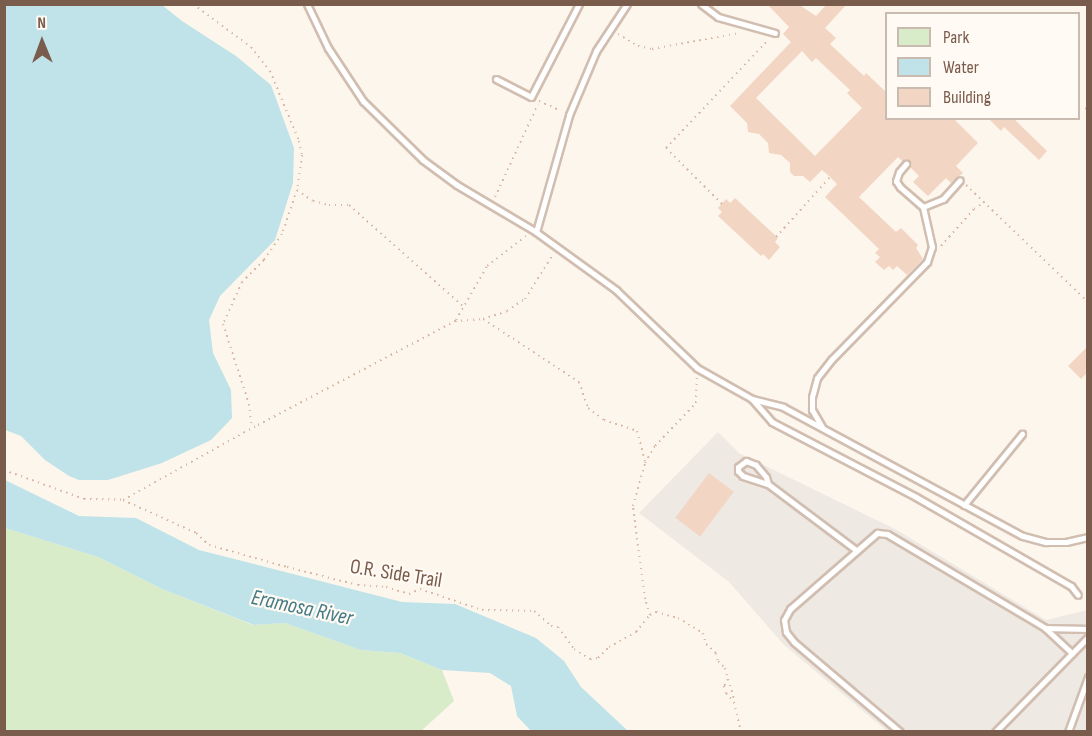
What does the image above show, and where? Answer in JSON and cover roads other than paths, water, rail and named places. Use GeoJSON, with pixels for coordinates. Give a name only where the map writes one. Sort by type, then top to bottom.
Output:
{"type":"FeatureCollection","features":[{"type":"Feature","properties":{"kind":"lane"},"geometry":{"type":"LineString","coordinates":[[307,4],[343,73],[370,109],[423,160],[457,185],[558,247],[616,290],[697,368],[752,399],[777,404],[1023,536],[1046,542],[1066,542],[1088,537]]}},
{"type":"Feature","properties":{"kind":"lane"},"geometry":{"type":"LineString","coordinates":[[496,79],[531,97],[579,4]]}},
{"type":"Feature","properties":{"kind":"lane"},"geometry":{"type":"LineString","coordinates":[[534,231],[569,115],[596,51],[627,4]]}},
{"type":"Feature","properties":{"kind":"lane"},"geometry":{"type":"LineString","coordinates":[[701,4],[718,17],[775,33]]}},
{"type":"Feature","properties":{"kind":"lane"},"geometry":{"type":"LineString","coordinates":[[822,429],[812,410],[812,397],[817,378],[832,359],[927,262],[932,248],[932,237],[923,207],[896,181],[899,172],[906,164]]}},
{"type":"Feature","properties":{"kind":"lane"},"geometry":{"type":"LineString","coordinates":[[923,207],[943,199],[960,180]]}},
{"type":"Feature","properties":{"kind":"lane"},"geometry":{"type":"LineString","coordinates":[[752,399],[772,422],[916,497],[1071,586],[1078,595]]}},
{"type":"Feature","properties":{"kind":"lane"},"geometry":{"type":"LineString","coordinates":[[964,505],[1022,434]]}},
{"type":"Feature","properties":{"kind":"lane"},"geometry":{"type":"LineString","coordinates":[[768,484],[766,477],[756,465],[746,461],[738,467],[738,471],[743,476],[768,484],[856,550]]}},
{"type":"Feature","properties":{"kind":"lane"},"geometry":{"type":"LineString","coordinates":[[900,732],[794,642],[785,627],[784,620],[790,609],[877,533],[887,534],[1045,628],[1072,653]]}},
{"type":"Feature","properties":{"kind":"lane"},"geometry":{"type":"LineString","coordinates":[[1045,628],[1088,629]]}},
{"type":"Feature","properties":{"kind":"lane"},"geometry":{"type":"LineString","coordinates":[[995,732],[1088,637]]}},
{"type":"Feature","properties":{"kind":"lane"},"geometry":{"type":"LineString","coordinates":[[1068,732],[1088,677]]}},
{"type":"Feature","properties":{"kind":"water"},"geometry":{"type":"Polygon","coordinates":[[[4,5],[162,5],[182,21],[236,56],[271,85],[294,148],[293,183],[275,240],[220,296],[209,320],[213,353],[231,390],[232,418],[211,440],[162,463],[108,480],[79,480],[69,476],[45,460],[21,436],[5,430],[4,5]]]}},
{"type":"Feature","properties":{"kind":"water","name":"Eramosa River"},"geometry":{"type":"Polygon","coordinates":[[[5,480],[79,516],[136,518],[199,550],[402,602],[455,604],[536,638],[564,661],[581,687],[628,731],[531,731],[517,716],[511,686],[490,673],[442,670],[400,653],[361,650],[285,623],[254,625],[162,589],[98,557],[5,528],[5,480]]]}}]}
